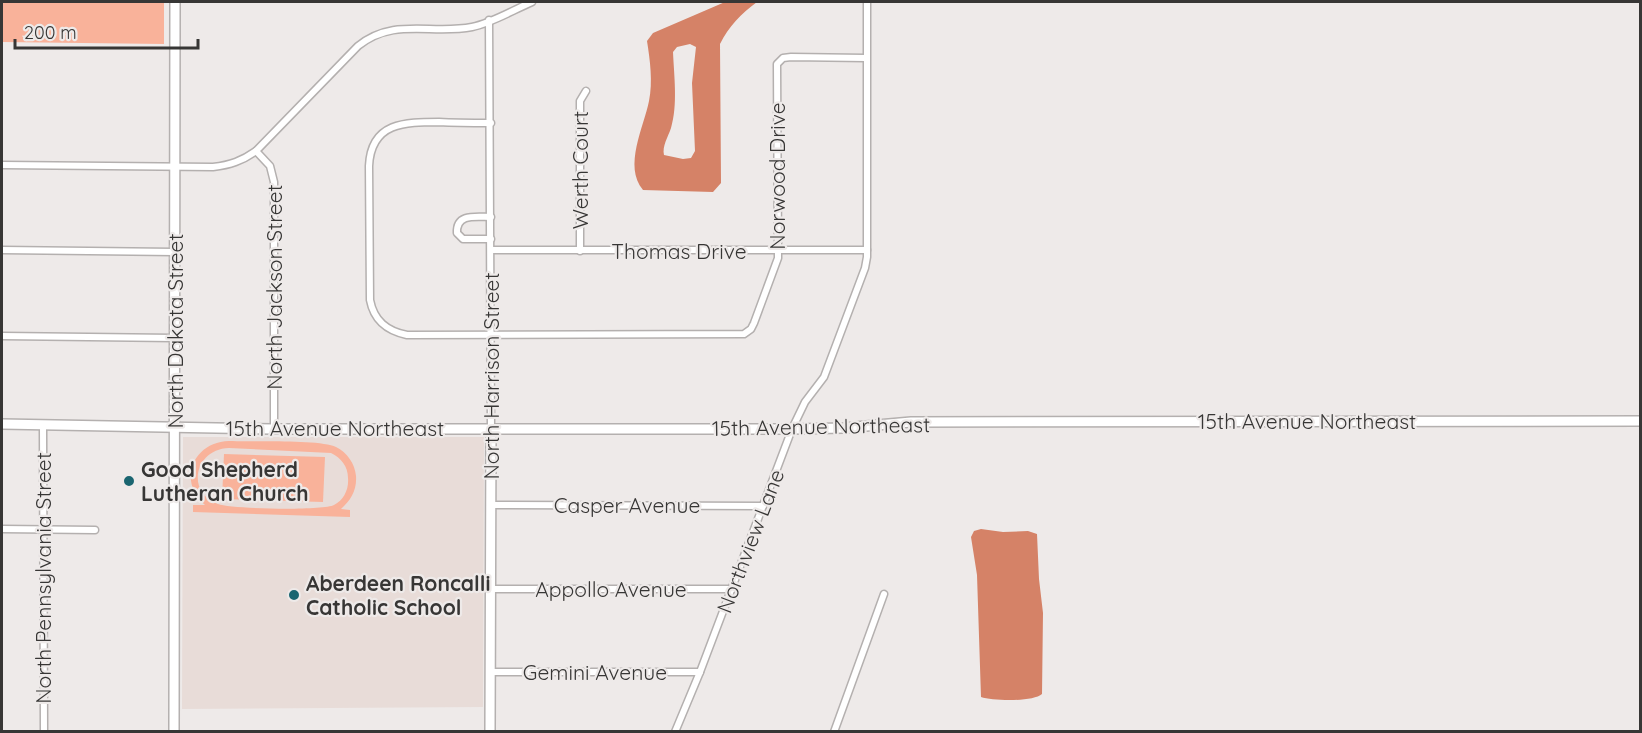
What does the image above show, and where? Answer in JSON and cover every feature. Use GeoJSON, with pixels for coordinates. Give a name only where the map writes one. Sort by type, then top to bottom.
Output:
{"type":"FeatureCollection","features":[{"type":"Feature","properties":{"kind":"street","name":"North Dakota Street"},"geometry":{"type":"LineString","coordinates":[[174,732],[175,2]]}},
{"type":"Feature","properties":{"kind":"street"},"geometry":{"type":"LineString","coordinates":[[2,165],[175,167],[230,165],[256,151],[358,46],[371,36],[387,30],[402,28],[471,27],[532,2]]}},
{"type":"Feature","properties":{"kind":"street","name":"Northview Lane"},"geometry":{"type":"LineString","coordinates":[[675,732],[792,429],[805,402],[824,377],[865,268],[867,250],[867,2]]}},
{"type":"Feature","properties":{"kind":"street","name":"North Harrison Street"},"geometry":{"type":"LineString","coordinates":[[489,20],[491,123],[490,732]]}},
{"type":"Feature","properties":{"kind":"street","name":"Norwood Drive"},"geometry":{"type":"LineString","coordinates":[[491,123],[411,122],[396,125],[383,132],[375,142],[369,166],[370,300],[376,318],[396,332],[407,335],[744,334],[754,323],[776,264],[778,251],[777,64],[783,58],[791,57],[866,57]]}},
{"type":"Feature","properties":{"kind":"street","name":"Werth Court"},"geometry":{"type":"LineString","coordinates":[[580,251],[580,101],[586,91]]}},
{"type":"Feature","properties":{"kind":"street","name":"North Jackson Street"},"geometry":{"type":"LineString","coordinates":[[256,151],[270,166],[274,182],[274,429]]}},
{"type":"Feature","properties":{"kind":"street"},"geometry":{"type":"LineString","coordinates":[[491,217],[467,217],[460,220],[457,225],[457,233],[463,239],[491,239]]}},
{"type":"Feature","properties":{"kind":"street"},"geometry":{"type":"LineString","coordinates":[[2,250],[175,252]]}},
{"type":"Feature","properties":{"kind":"street","name":"Thomas Drive"},"geometry":{"type":"LineString","coordinates":[[491,250],[867,250]]}},
{"type":"Feature","properties":{"kind":"street"},"geometry":{"type":"LineString","coordinates":[[2,336],[175,338]]}},
{"type":"Feature","properties":{"kind":"street","name":"15th Avenue Northeast"},"geometry":{"type":"LineString","coordinates":[[2,424],[274,429],[792,429],[844,428],[911,422],[1641,421]]}},
{"type":"Feature","properties":{"kind":"street","name":"North Pennsylvania Street"},"geometry":{"type":"LineString","coordinates":[[43,425],[44,732]]}},
{"type":"Feature","properties":{"kind":"street","name":"Casper Avenue"},"geometry":{"type":"LineString","coordinates":[[490,505],[763,506]]}},
{"type":"Feature","properties":{"kind":"street"},"geometry":{"type":"LineString","coordinates":[[2,529],[95,530]]}},
{"type":"Feature","properties":{"kind":"street","name":"Appollo Avenue"},"geometry":{"type":"LineString","coordinates":[[490,589],[732,589]]}},
{"type":"Feature","properties":{"kind":"street"},"geometry":{"type":"LineString","coordinates":[[834,732],[884,594]]}},
{"type":"Feature","properties":{"kind":"street","name":"Gemini Avenue"},"geometry":{"type":"LineString","coordinates":[[490,672],[700,672]]}},
{"type":"Feature","properties":{"kind":"shaded area"},"geometry":{"type":"Polygon","coordinates":[[[2,2],[164,2],[164,44],[2,42],[2,2]]]}},
{"type":"Feature","properties":{"kind":"shaded area"},"geometry":{"type":"Polygon","coordinates":[[[725,2],[757,2],[736,21],[720,44],[721,183],[713,192],[643,190],[637,180],[635,158],[651,86],[647,41],[653,33],[725,2]],[[690,44],[677,47],[673,52],[674,110],[664,155],[683,159],[691,158],[695,151],[692,83],[696,47],[690,44]]]}},
{"type":"Feature","properties":{"kind":"shaded area"},"geometry":{"type":"Polygon","coordinates":[[[183,437],[484,437],[483,707],[182,709],[183,437]]]}},
{"type":"Feature","properties":{"kind":"shaded area"},"geometry":{"type":"Polygon","coordinates":[[[229,441],[301,442],[328,444],[340,449],[350,459],[356,476],[353,494],[341,509],[350,510],[350,517],[193,512],[193,505],[205,505],[192,485],[193,464],[198,455],[216,443],[229,441]],[[229,448],[217,450],[208,455],[202,463],[198,472],[198,481],[201,490],[208,498],[226,506],[276,509],[326,507],[341,500],[347,490],[348,482],[345,466],[338,457],[331,453],[229,448]]]}},
{"type":"Feature","properties":{"kind":"shaded area"},"geometry":{"type":"Polygon","coordinates":[[[224,454],[325,457],[323,502],[222,499],[224,454]]]}},
{"type":"Feature","properties":{"kind":"shaded area"},"geometry":{"type":"Polygon","coordinates":[[[981,529],[1003,532],[1028,531],[1037,534],[1043,613],[1042,694],[1037,697],[1013,700],[981,697],[977,575],[971,537],[974,531],[981,529]]]}},
{"type":"Feature","properties":{"kind":"place","name":"Good Shepherd Lutheran Church"},"geometry":{"type":"Point","coordinates":[129,481]}},
{"type":"Feature","properties":{"kind":"place","name":"Aberdeen Roncalli Catholic School"},"geometry":{"type":"Point","coordinates":[294,595]}}]}
